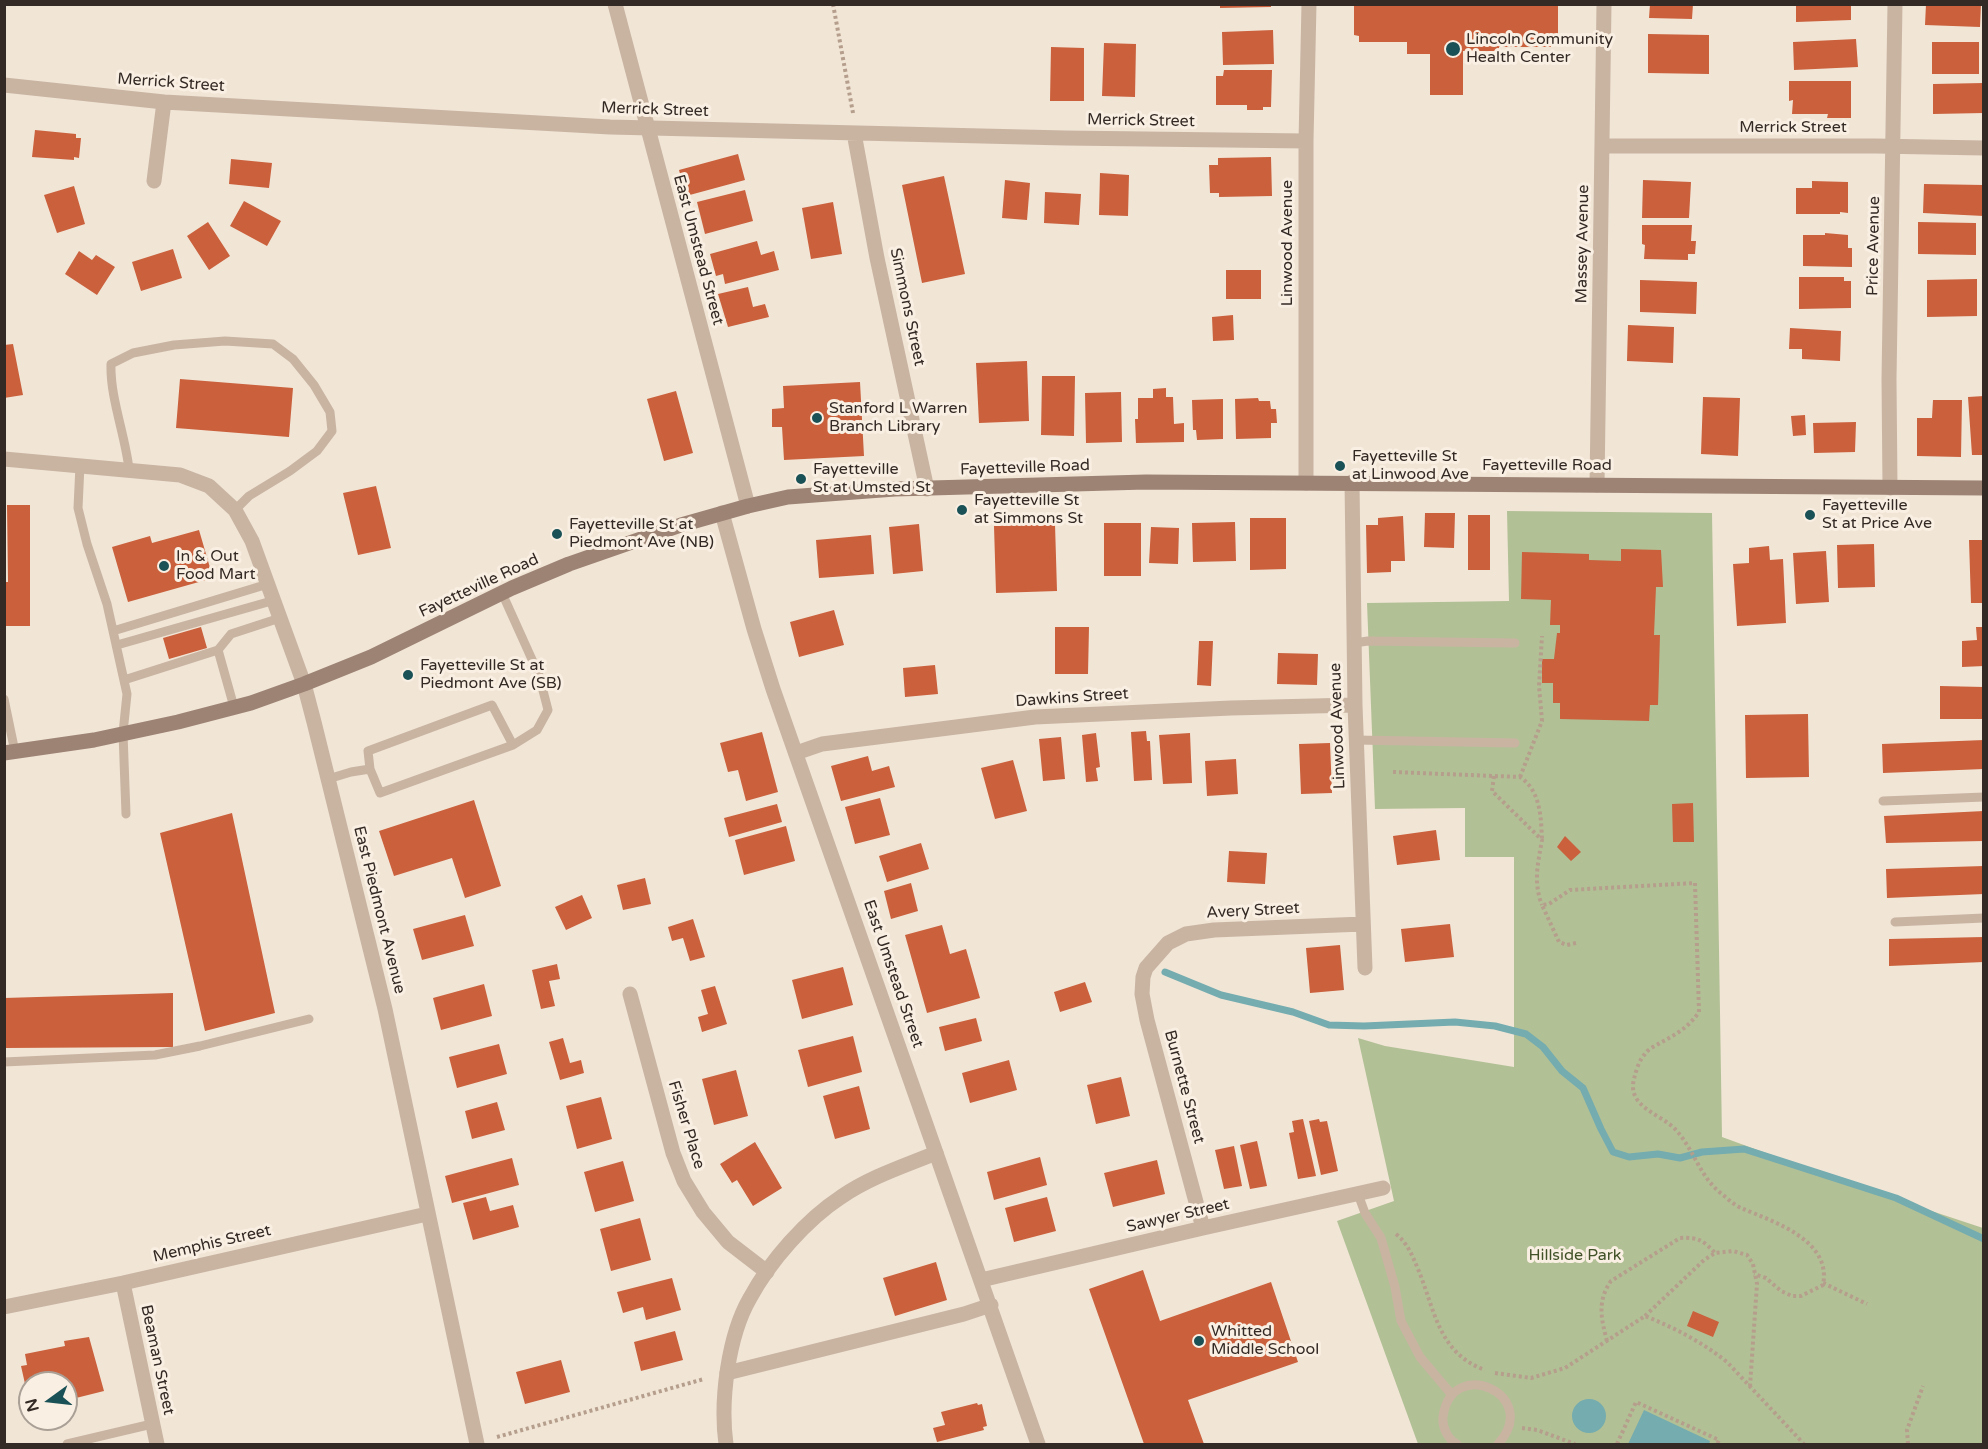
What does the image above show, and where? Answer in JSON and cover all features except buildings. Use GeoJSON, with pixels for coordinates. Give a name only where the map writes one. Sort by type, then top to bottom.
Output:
{"type":"FeatureCollection","features":[{"type":"Feature","properties":{"kind":"main road","name":"Fayetteville Road"},"geometry":{"type":"LineString","coordinates":[[10,752],[94,740],[234,707],[304,684],[371,657],[502,593],[569,564],[722,513],[776,499],[810,494],[1146,482],[1983,488]]}},
{"type":"Feature","properties":{"kind":"street","name":"East Umstead Street"},"geometry":{"type":"LineString","coordinates":[[615,4],[748,506]]}},
{"type":"Feature","properties":{"kind":"street","name":"Linwood Avenue"},"geometry":{"type":"LineString","coordinates":[[1306,483],[1306,141],[1309,4]]}},
{"type":"Feature","properties":{"kind":"street","name":"Massey Avenue"},"geometry":{"type":"LineString","coordinates":[[1597,485],[1604,4]]}},
{"type":"Feature","properties":{"kind":"street","name":"Price Avenue"},"geometry":{"type":"LineString","coordinates":[[1890,489],[1889,379],[1895,4]]}},
{"type":"Feature","properties":{"kind":"street","name":"Merrick Street"},"geometry":{"type":"LineString","coordinates":[[4,86],[164,102],[647,128],[1306,141]]}},
{"type":"Feature","properties":{"kind":"street"},"geometry":{"type":"LineString","coordinates":[[154,181],[164,102]]}},
{"type":"Feature","properties":{"kind":"street","name":"Simmons Street"},"geometry":{"type":"LineString","coordinates":[[854,133],[877,258],[927,489]]}},
{"type":"Feature","properties":{"kind":"street","name":"Merrick Street"},"geometry":{"type":"LineString","coordinates":[[1602,146],[1983,148]]}},
{"type":"Feature","properties":{"kind":"street","name":"East Piedmont Avenue"},"geometry":{"type":"LineString","coordinates":[[4,459],[180,475],[209,486],[235,510],[252,541],[304,684],[328,779],[385,1009],[477,1444]]}},
{"type":"Feature","properties":{"kind":"street","name":"Linwood Avenue"},"geometry":{"type":"LineString","coordinates":[[1352,483],[1355,705],[1365,968]]}},
{"type":"Feature","properties":{"kind":"street","name":"East Umstead Street"},"geometry":{"type":"LineString","coordinates":[[722,513],[754,629],[796,753],[1038,1444]]}},
{"type":"Feature","properties":{"kind":"street","name":"Dawkins Street"},"geometry":{"type":"LineString","coordinates":[[796,753],[822,744],[1035,717],[1160,710],[1355,705]]}},
{"type":"Feature","properties":{"kind":"street","name":"Avery Street"},"geometry":{"type":"LineString","coordinates":[[1154,958],[1168,944],[1186,934],[1214,930],[1363,924]]}},
{"type":"Feature","properties":{"kind":"street","name":"Burnette Street"},"geometry":{"type":"LineString","coordinates":[[1154,958],[1146,968],[1143,977],[1142,994],[1203,1228]]}},
{"type":"Feature","properties":{"kind":"street","name":"Fisher Place"},"geometry":{"type":"LineString","coordinates":[[630,994],[673,1153],[684,1181],[703,1212],[728,1242],[767,1272]]}},
{"type":"Feature","properties":{"kind":"street"},"geometry":{"type":"LineString","coordinates":[[726,1444],[724,1414],[727,1373],[733,1346],[749,1299],[767,1272],[795,1237],[826,1207],[843,1195],[880,1175],[936,1153]]}},
{"type":"Feature","properties":{"kind":"street","name":"Sawyer Street"},"geometry":{"type":"LineString","coordinates":[[981,1280],[1383,1188]]}},
{"type":"Feature","properties":{"kind":"street","name":"Memphis Street"},"geometry":{"type":"LineString","coordinates":[[4,1307],[123,1283],[427,1214]]}},
{"type":"Feature","properties":{"kind":"street","name":"Beaman Street"},"geometry":{"type":"LineString","coordinates":[[123,1283],[157,1444]]}},
{"type":"Feature","properties":{"kind":"street"},"geometry":{"type":"LineString","coordinates":[[727,1373],[964,1314],[991,1305]]}},
{"type":"Feature","properties":{"kind":"lane"},"geometry":{"type":"LineString","coordinates":[[129,469],[110,379],[111,364],[133,353],[174,345],[225,341],[273,344],[293,358],[314,385],[330,412],[332,431],[317,451],[249,496],[235,510]]}},
{"type":"Feature","properties":{"kind":"lane"},"geometry":{"type":"LineString","coordinates":[[80,465],[78,508],[107,604],[127,694],[123,733],[126,814]]}},
{"type":"Feature","properties":{"kind":"lane"},"geometry":{"type":"LineString","coordinates":[[113,631],[268,584]]}},
{"type":"Feature","properties":{"kind":"lane"},"geometry":{"type":"LineString","coordinates":[[502,593],[538,675],[548,710],[537,730],[513,745],[380,793],[370,769],[368,752],[492,705],[513,745]]}},
{"type":"Feature","properties":{"kind":"lane"},"geometry":{"type":"LineString","coordinates":[[117,645],[274,600]]}},
{"type":"Feature","properties":{"kind":"lane"},"geometry":{"type":"LineString","coordinates":[[226,614],[231,634]]}},
{"type":"Feature","properties":{"kind":"lane"},"geometry":{"type":"LineString","coordinates":[[124,680],[218,650],[231,634],[280,618]]}},
{"type":"Feature","properties":{"kind":"lane"},"geometry":{"type":"LineString","coordinates":[[1354,643],[1368,641],[1515,643]]}},
{"type":"Feature","properties":{"kind":"lane"},"geometry":{"type":"LineString","coordinates":[[218,650],[234,707]]}},
{"type":"Feature","properties":{"kind":"lane"},"geometry":{"type":"LineString","coordinates":[[4,699],[10,752]]}},
{"type":"Feature","properties":{"kind":"lane"},"geometry":{"type":"LineString","coordinates":[[1356,740],[1515,743]]}},
{"type":"Feature","properties":{"kind":"lane"},"geometry":{"type":"LineString","coordinates":[[328,779],[370,769]]}},
{"type":"Feature","properties":{"kind":"lane"},"geometry":{"type":"LineString","coordinates":[[1883,801],[1983,797]]}},
{"type":"Feature","properties":{"kind":"lane"},"geometry":{"type":"LineString","coordinates":[[1895,922],[1983,918]]}},
{"type":"Feature","properties":{"kind":"lane"},"geometry":{"type":"LineString","coordinates":[[4,1062],[155,1054],[200,1046],[309,1019]]}},
{"type":"Feature","properties":{"kind":"lane"},"geometry":{"type":"LineString","coordinates":[[1358,1194],[1365,1213],[1381,1238],[1395,1287],[1401,1321],[1420,1357],[1452,1395]]}},
{"type":"Feature","properties":{"kind":"lane"},"geometry":{"type":"LineString","coordinates":[[1457,1444],[1451,1441],[1443,1423],[1445,1406],[1452,1395],[1461,1388],[1474,1384],[1489,1386],[1502,1396],[1508,1405],[1510,1418],[1508,1432],[1498,1444]]}},
{"type":"Feature","properties":{"kind":"lane"},"geometry":{"type":"LineString","coordinates":[[67,1444],[152,1424]]}},
{"type":"Feature","properties":{"kind":"path"},"geometry":{"type":"LineString","coordinates":[[832,4],[853,113]]}},
{"type":"Feature","properties":{"kind":"path"},"geometry":{"type":"LineString","coordinates":[[1520,777],[1542,721],[1539,686],[1542,636]]}},
{"type":"Feature","properties":{"kind":"path"},"geometry":{"type":"LineString","coordinates":[[1393,772],[1520,777],[1535,793],[1541,815],[1542,840],[1535,879],[1537,892],[1559,942],[1567,945],[1576,943]]}},
{"type":"Feature","properties":{"kind":"path"},"geometry":{"type":"LineString","coordinates":[[1494,776],[1492,791],[1542,840]]}},
{"type":"Feature","properties":{"kind":"path"},"geometry":{"type":"LineString","coordinates":[[1542,905],[1570,890],[1695,883],[1699,1012],[1683,1029],[1645,1052],[1633,1082],[1634,1097],[1643,1107],[1664,1119],[1675,1130],[1689,1147],[1706,1179],[1720,1193],[1739,1207],[1758,1213],[1795,1233],[1814,1248],[1823,1263],[1823,1286],[1801,1296],[1792,1296],[1781,1291],[1766,1278],[1754,1274]]}},
{"type":"Feature","properties":{"kind":"path"},"geometry":{"type":"LineString","coordinates":[[1392,1230],[1405,1241],[1411,1252],[1429,1296],[1437,1324],[1446,1340],[1458,1354],[1476,1366],[1495,1373],[1531,1378],[1565,1368],[1646,1316],[1704,1260],[1715,1253],[1733,1251],[1747,1255],[1753,1264],[1757,1284],[1750,1386]]}},
{"type":"Feature","properties":{"kind":"path"},"geometry":{"type":"LineString","coordinates":[[1607,1341],[1600,1305],[1604,1291],[1611,1281],[1680,1238],[1704,1241],[1715,1253]]}},
{"type":"Feature","properties":{"kind":"path"},"geometry":{"type":"LineString","coordinates":[[1823,1283],[1867,1304]]}},
{"type":"Feature","properties":{"kind":"path"},"geometry":{"type":"LineString","coordinates":[[1646,1316],[1696,1339],[1713,1350],[1804,1444]]}},
{"type":"Feature","properties":{"kind":"path"},"geometry":{"type":"LineString","coordinates":[[497,1437],[704,1379]]}},
{"type":"Feature","properties":{"kind":"path"},"geometry":{"type":"LineString","coordinates":[[1908,1444],[1907,1430],[1923,1386]]}},
{"type":"Feature","properties":{"kind":"path"},"geometry":{"type":"LineString","coordinates":[[1617,1444],[1636,1402],[1719,1440],[1717,1444]]}},
{"type":"Feature","properties":{"kind":"path"},"geometry":{"type":"LineString","coordinates":[[1509,1425],[1537,1430],[1575,1444]]}},
{"type":"Feature","properties":{"kind":"green space","name":"Hillside Park"},"geometry":{"type":"Polygon","coordinates":[[[1507,511],[1712,513],[1722,1137],[1859,1187],[1983,1228],[1983,1444],[1418,1444],[1337,1221],[1394,1201],[1358,1038],[1385,1046],[1514,1067],[1514,857],[1465,857],[1465,808],[1375,809],[1367,603],[1509,601],[1507,511]]]}},
{"type":"Feature","properties":{"kind":"water"},"geometry":{"type":"Polygon","coordinates":[[[1589,1399],[1601,1404],[1606,1416],[1601,1428],[1589,1433],[1577,1428],[1572,1416],[1577,1404],[1589,1399]]]}},
{"type":"Feature","properties":{"kind":"water"},"geometry":{"type":"Polygon","coordinates":[[[1644,1410],[1710,1441],[1709,1444],[1628,1444],[1644,1410]]]}},
{"type":"Feature","properties":{"kind":"waterway"},"geometry":{"type":"LineString","coordinates":[[1165,972],[1221,995],[1293,1012],[1329,1025],[1364,1026],[1455,1022],[1495,1026],[1526,1034],[1543,1047],[1562,1071],[1583,1088],[1613,1152],[1629,1157],[1658,1154],[1680,1158],[1702,1152],[1744,1149],[1896,1198],[1984,1239]]}},
{"type":"Feature","properties":{"kind":"place","name":"Lincoln Community Health Center"},"geometry":{"type":"Point","coordinates":[1453,49]}},
{"type":"Feature","properties":{"kind":"place","name":"Stanford L Warren Branch Library"},"geometry":{"type":"Point","coordinates":[817,418]}},
{"type":"Feature","properties":{"kind":"place","name":"Fayetteville St at Linwood Ave"},"geometry":{"type":"Point","coordinates":[1340,466]}},
{"type":"Feature","properties":{"kind":"place","name":"Fayetteville St at Umsted St"},"geometry":{"type":"Point","coordinates":[801,479]}},
{"type":"Feature","properties":{"kind":"place","name":"Fayetteville St at Simmons St"},"geometry":{"type":"Point","coordinates":[962,510]}},
{"type":"Feature","properties":{"kind":"place","name":"Fayetteville St at Price Ave"},"geometry":{"type":"Point","coordinates":[1810,515]}},
{"type":"Feature","properties":{"kind":"place","name":"Fayetteville St at Piedmont Ave (NB)"},"geometry":{"type":"Point","coordinates":[557,534]}},
{"type":"Feature","properties":{"kind":"place","name":"In & Out Food Mart"},"geometry":{"type":"Point","coordinates":[164,566]}},
{"type":"Feature","properties":{"kind":"place","name":"Fayetteville St at Piedmont Ave (SB)"},"geometry":{"type":"Point","coordinates":[408,675]}},
{"type":"Feature","properties":{"kind":"place","name":"Whitted Middle School"},"geometry":{"type":"Point","coordinates":[1199,1341]}}]}
